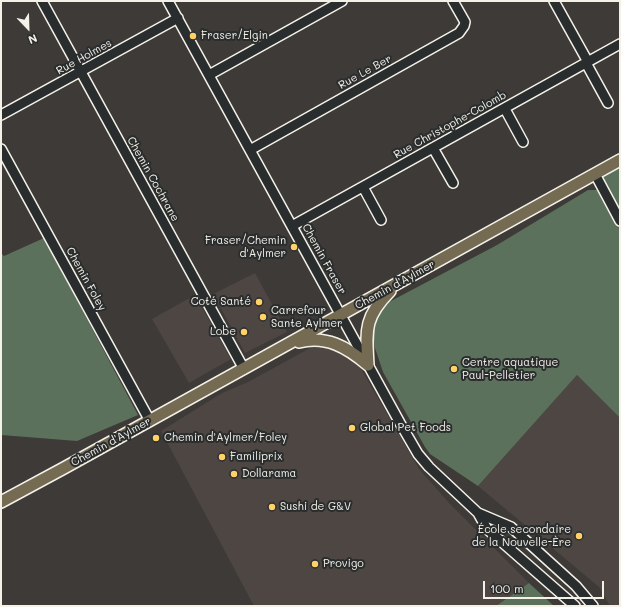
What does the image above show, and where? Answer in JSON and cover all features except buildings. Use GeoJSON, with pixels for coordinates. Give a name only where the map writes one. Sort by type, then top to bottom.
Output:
{"type":"FeatureCollection","features":[{"type":"Feature","properties":{"kind":"main road","name":"Chemin d'Aylmer"},"geometry":{"type":"LineString","coordinates":[[64,468],[620,160]]}},
{"type":"Feature","properties":{"kind":"main road"},"geometry":{"type":"LineString","coordinates":[[368,365],[368,323],[376,308],[398,283]]}},
{"type":"Feature","properties":{"kind":"main road"},"geometry":{"type":"LineString","coordinates":[[288,344],[306,340],[332,342],[349,350],[368,365]]}},
{"type":"Feature","properties":{"kind":"main road"},"geometry":{"type":"LineString","coordinates":[[1,502],[64,468]]}},
{"type":"Feature","properties":{"kind":"main road"},"geometry":{"type":"LineString","coordinates":[[1,507],[64,468]]}},
{"type":"Feature","properties":{"kind":"street","name":"Chemin Cochrane"},"geometry":{"type":"LineString","coordinates":[[42,1],[244,369]]}},
{"type":"Feature","properties":{"kind":"street","name":"Chemin Fraser"},"geometry":{"type":"LineString","coordinates":[[168,1],[340,315],[400,423],[424,462],[478,513],[487,529],[575,606]]}},
{"type":"Feature","properties":{"kind":"street"},"geometry":{"type":"LineString","coordinates":[[209,75],[342,1]]}},
{"type":"Feature","properties":{"kind":"street","name":"Rue Le Ber"},"geometry":{"type":"LineString","coordinates":[[250,150],[459,33],[464,26],[464,22],[453,1]]}},
{"type":"Feature","properties":{"kind":"street"},"geometry":{"type":"LineString","coordinates":[[554,1],[608,103]]}},
{"type":"Feature","properties":{"kind":"street","name":"Rue Holmes"},"geometry":{"type":"LineString","coordinates":[[1,115],[178,18]]}},
{"type":"Feature","properties":{"kind":"street","name":"Rue Christophe-Colomb"},"geometry":{"type":"LineString","coordinates":[[292,226],[620,44]]}},
{"type":"Feature","properties":{"kind":"street"},"geometry":{"type":"LineString","coordinates":[[505,109],[523,142]]}},
{"type":"Feature","properties":{"kind":"street"},"geometry":{"type":"LineString","coordinates":[[433,148],[453,183]]}},
{"type":"Feature","properties":{"kind":"street","name":"Chemin Foley"},"geometry":{"type":"LineString","coordinates":[[1,149],[150,421]]}},
{"type":"Feature","properties":{"kind":"street"},"geometry":{"type":"LineString","coordinates":[[595,174],[620,221]]}},
{"type":"Feature","properties":{"kind":"street"},"geometry":{"type":"LineString","coordinates":[[363,187],[380,220]]}},
{"type":"Feature","properties":{"kind":"street","name":"Chemin Fraser"},"geometry":{"type":"LineString","coordinates":[[478,513],[511,527],[576,586],[593,606]]}},
{"type":"Feature","properties":{"kind":"shaded area"},"geometry":{"type":"Polygon","coordinates":[[[255,273],[287,332],[245,353],[213,294],[255,273]]]}},
{"type":"Feature","properties":{"kind":"shaded area"},"geometry":{"type":"Polygon","coordinates":[[[195,295],[231,359],[189,383],[152,319],[195,295]]]}},
{"type":"Feature","properties":{"kind":"shaded area"},"geometry":{"type":"Polygon","coordinates":[[[318,345],[325,345],[352,357],[360,367],[419,469],[450,504],[529,583],[496,606],[254,606],[161,431],[222,393],[248,382],[318,345]]]}},
{"type":"Feature","properties":{"kind":"shaded area","name":"École secondaire de la Nouvelle-Ère"},"geometry":{"type":"Polygon","coordinates":[[[577,375],[620,418],[620,606],[610,606],[599,587],[478,486],[577,375]]]}},
{"type":"Feature","properties":{"kind":"green space"},"geometry":{"type":"Polygon","coordinates":[[[620,160],[620,221],[595,174],[620,160]]]}},
{"type":"Feature","properties":{"kind":"green space"},"geometry":{"type":"Polygon","coordinates":[[[588,190],[598,190],[620,230],[620,418],[577,375],[478,486],[430,454],[425,447],[383,372],[375,348],[373,328],[378,315],[389,302],[497,245],[588,190]]]}},
{"type":"Feature","properties":{"kind":"green space"},"geometry":{"type":"Polygon","coordinates":[[[44,238],[138,415],[77,441],[1,435],[1,253],[4,256],[44,238]]]}},
{"type":"Feature","properties":{"kind":"green space"},"geometry":{"type":"Polygon","coordinates":[[[529,583],[554,606],[496,606],[529,583]]]}},
{"type":"Feature","properties":{"kind":"place","name":"Fraser/Elgin"},"geometry":{"type":"Point","coordinates":[193,36]}},
{"type":"Feature","properties":{"kind":"place","name":"Fraser/Chemin d'Aylmer"},"geometry":{"type":"Point","coordinates":[294,247]}},
{"type":"Feature","properties":{"kind":"place","name":"Coté Santé"},"geometry":{"type":"Point","coordinates":[259,302]}},
{"type":"Feature","properties":{"kind":"place","name":"Carrefour Sante Aylmer"},"geometry":{"type":"Point","coordinates":[263,317]}},
{"type":"Feature","properties":{"kind":"place","name":"Lobe"},"geometry":{"type":"Point","coordinates":[244,332]}},
{"type":"Feature","properties":{"kind":"place","name":"Centre aquatique Paul-Pelletier"},"geometry":{"type":"Point","coordinates":[454,369]}},
{"type":"Feature","properties":{"kind":"place","name":"Global Pet Foods"},"geometry":{"type":"Point","coordinates":[352,428]}},
{"type":"Feature","properties":{"kind":"place","name":"Chemin d'Aylmer/Foley"},"geometry":{"type":"Point","coordinates":[156,438]}},
{"type":"Feature","properties":{"kind":"place","name":"Familiprix"},"geometry":{"type":"Point","coordinates":[222,457]}},
{"type":"Feature","properties":{"kind":"place","name":"Dollarama"},"geometry":{"type":"Point","coordinates":[234,474]}},
{"type":"Feature","properties":{"kind":"place","name":"Sushi de G&V"},"geometry":{"type":"Point","coordinates":[272,507]}},
{"type":"Feature","properties":{"kind":"place","name":"École secondaire de la Nouvelle-Ère"},"geometry":{"type":"Point","coordinates":[579,536]}},
{"type":"Feature","properties":{"kind":"place","name":"Provigo"},"geometry":{"type":"Point","coordinates":[315,564]}}]}
